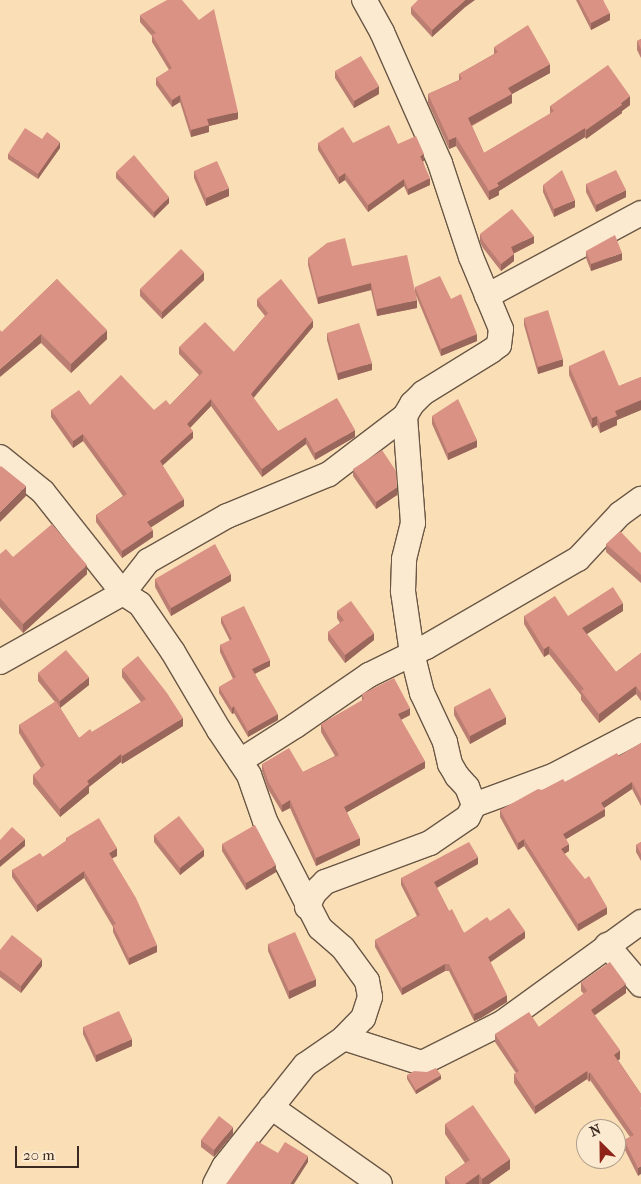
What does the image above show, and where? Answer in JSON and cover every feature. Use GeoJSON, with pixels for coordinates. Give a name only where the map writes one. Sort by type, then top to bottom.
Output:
{"type":"FeatureCollection","features":[{"type":"Feature","properties":{"kind":"street"},"geometry":{"type":"LineString","coordinates":[[2,664],[123,593],[148,561],[227,516],[329,474],[405,416],[412,404],[423,393],[468,367],[499,345],[501,329],[471,257],[440,163],[382,32],[364,0]]}},
{"type":"Feature","properties":{"kind":"street"},"geometry":{"type":"LineString","coordinates":[[487,296],[641,213]]}},
{"type":"Feature","properties":{"kind":"street"},"geometry":{"type":"LineString","coordinates":[[405,416],[413,523],[404,559],[403,591],[412,653],[422,693],[445,742],[450,764],[457,776],[467,787],[474,805]]}},
{"type":"Feature","properties":{"kind":"street"},"geometry":{"type":"LineString","coordinates":[[0,457],[43,492],[123,593],[140,604],[173,652],[219,730],[249,775],[265,821],[307,907],[320,928],[343,948],[367,980],[370,997],[363,1018],[344,1038],[305,1065],[224,1168],[215,1184]]}},
{"type":"Feature","properties":{"kind":"street"},"geometry":{"type":"LineString","coordinates":[[240,761],[369,675],[426,647],[578,559],[620,514],[641,499]]}},
{"type":"Feature","properties":{"kind":"street"},"geometry":{"type":"LineString","coordinates":[[307,907],[314,893],[325,882],[430,843],[468,817],[474,805],[555,775],[641,730]]}},
{"type":"Feature","properties":{"kind":"street"},"geometry":{"type":"LineString","coordinates":[[344,1038],[422,1063],[502,1023],[641,922]]}},
{"type":"Feature","properties":{"kind":"street"},"geometry":{"type":"LineString","coordinates":[[607,945],[641,985]]}},
{"type":"Feature","properties":{"kind":"street"},"geometry":{"type":"LineString","coordinates":[[271,1108],[380,1184]]}},
{"type":"Feature","properties":{"kind":"building"},"geometry":{"type":"Polygon","coordinates":[[[167,0],[182,0],[199,20],[214,9],[238,112],[207,119],[209,125],[191,130],[180,95],[172,100],[156,78],[172,68],[152,35],[156,33],[140,15],[167,0]]]}},
{"type":"Feature","properties":{"kind":"building"},"geometry":{"type":"Polygon","coordinates":[[[418,0],[465,0],[432,30],[411,7],[418,0]]]}},
{"type":"Feature","properties":{"kind":"building"},"geometry":{"type":"Polygon","coordinates":[[[579,0],[603,0],[610,13],[591,23],[579,0]]]}},
{"type":"Feature","properties":{"kind":"building"},"geometry":{"type":"Polygon","coordinates":[[[528,25],[550,64],[508,88],[512,94],[468,118],[484,153],[554,111],[550,106],[608,65],[630,96],[621,103],[622,105],[586,130],[585,128],[497,183],[499,186],[489,191],[456,137],[449,140],[428,94],[462,79],[459,74],[498,52],[494,47],[528,25]]]}},
{"type":"Feature","properties":{"kind":"building"},"geometry":{"type":"Polygon","coordinates":[[[641,39],[641,49],[637,41],[641,39]]]}},
{"type":"Feature","properties":{"kind":"building"},"geometry":{"type":"Polygon","coordinates":[[[361,56],[379,86],[354,101],[335,71],[361,56]]]}},
{"type":"Feature","properties":{"kind":"building"},"geometry":{"type":"Polygon","coordinates":[[[389,125],[398,144],[416,136],[424,154],[420,156],[430,178],[408,189],[404,179],[368,205],[345,173],[339,177],[318,143],[343,127],[353,143],[389,125]]]}},
{"type":"Feature","properties":{"kind":"building"},"geometry":{"type":"Polygon","coordinates":[[[25,128],[42,139],[47,132],[60,142],[38,174],[8,154],[25,128]]]}},
{"type":"Feature","properties":{"kind":"building"},"geometry":{"type":"Polygon","coordinates":[[[134,155],[169,197],[154,212],[116,172],[134,155]]]}},
{"type":"Feature","properties":{"kind":"building"},"geometry":{"type":"Polygon","coordinates":[[[217,161],[229,188],[206,198],[194,171],[217,161]]]}},
{"type":"Feature","properties":{"kind":"building"},"geometry":{"type":"Polygon","coordinates":[[[562,170],[575,200],[554,209],[543,185],[562,170]]]}},
{"type":"Feature","properties":{"kind":"building"},"geometry":{"type":"Polygon","coordinates":[[[616,170],[626,190],[596,205],[586,184],[616,170]]]}},
{"type":"Feature","properties":{"kind":"building"},"geometry":{"type":"Polygon","coordinates":[[[512,209],[534,236],[511,247],[514,254],[501,264],[483,241],[480,234],[512,209]]]}},
{"type":"Feature","properties":{"kind":"building"},"geometry":{"type":"Polygon","coordinates":[[[615,235],[622,253],[591,264],[586,251],[615,235]]]}},
{"type":"Feature","properties":{"kind":"building"},"geometry":{"type":"Polygon","coordinates":[[[345,238],[352,266],[407,255],[417,300],[377,309],[371,283],[318,297],[308,258],[327,243],[345,238]]]}},
{"type":"Feature","properties":{"kind":"building"},"geometry":{"type":"Polygon","coordinates":[[[181,249],[204,272],[162,312],[140,289],[181,249]]]}},
{"type":"Feature","properties":{"kind":"building"},"geometry":{"type":"Polygon","coordinates":[[[440,276],[451,299],[461,294],[477,334],[441,349],[415,287],[440,276]]]}},
{"type":"Feature","properties":{"kind":"building"},"geometry":{"type":"Polygon","coordinates":[[[57,279],[107,330],[71,364],[41,334],[0,369],[0,330],[2,332],[57,279]]]}},
{"type":"Feature","properties":{"kind":"building"},"geometry":{"type":"Polygon","coordinates":[[[281,279],[313,320],[251,394],[278,431],[337,398],[355,430],[315,453],[306,437],[262,469],[211,399],[187,424],[193,431],[160,461],[184,499],[147,522],[153,530],[122,551],[96,515],[127,494],[83,434],[73,441],[51,410],[79,390],[90,405],[121,375],[154,410],[166,400],[170,405],[203,372],[179,347],[205,322],[234,352],[268,313],[257,299],[281,279]]]}},
{"type":"Feature","properties":{"kind":"building"},"geometry":{"type":"Polygon","coordinates":[[[548,310],[563,359],[538,367],[524,318],[548,310]]]}},
{"type":"Feature","properties":{"kind":"building"},"geometry":{"type":"Polygon","coordinates":[[[359,323],[372,363],[338,373],[327,333],[359,323]]]}},
{"type":"Feature","properties":{"kind":"building"},"geometry":{"type":"Polygon","coordinates":[[[604,350],[619,386],[641,377],[641,400],[615,411],[617,416],[600,423],[597,416],[592,418],[569,366],[604,350]]]}},
{"type":"Feature","properties":{"kind":"building"},"geometry":{"type":"Polygon","coordinates":[[[458,399],[477,440],[448,453],[432,416],[458,399]]]}},
{"type":"Feature","properties":{"kind":"building"},"geometry":{"type":"Polygon","coordinates":[[[382,450],[396,471],[397,487],[376,502],[353,469],[382,450]]]}},
{"type":"Feature","properties":{"kind":"building"},"geometry":{"type":"Polygon","coordinates":[[[0,467],[26,486],[0,512],[0,467]]]}},
{"type":"Feature","properties":{"kind":"building"},"geometry":{"type":"Polygon","coordinates":[[[52,524],[87,565],[23,624],[0,598],[0,554],[6,549],[13,557],[52,524]]]}},
{"type":"Feature","properties":{"kind":"building"},"geometry":{"type":"Polygon","coordinates":[[[620,531],[641,553],[641,575],[606,544],[620,531]]]}},
{"type":"Feature","properties":{"kind":"building"},"geometry":{"type":"Polygon","coordinates":[[[215,544],[231,574],[171,608],[155,579],[215,544]]]}},
{"type":"Feature","properties":{"kind":"building"},"geometry":{"type":"Polygon","coordinates":[[[613,587],[623,603],[582,628],[616,672],[641,653],[641,693],[636,686],[599,714],[581,691],[584,689],[549,646],[544,649],[524,616],[555,596],[568,616],[613,587]]]}},
{"type":"Feature","properties":{"kind":"building"},"geometry":{"type":"Polygon","coordinates":[[[351,601],[374,633],[345,655],[328,632],[344,620],[337,611],[351,601]]]}},
{"type":"Feature","properties":{"kind":"building"},"geometry":{"type":"Polygon","coordinates":[[[244,606],[270,660],[252,669],[278,714],[248,731],[234,706],[232,708],[219,687],[236,677],[220,645],[232,639],[221,617],[244,606]]]}},
{"type":"Feature","properties":{"kind":"building"},"geometry":{"type":"Polygon","coordinates":[[[66,650],[89,677],[60,701],[38,673],[66,650]]]}},
{"type":"Feature","properties":{"kind":"building"},"geometry":{"type":"Polygon","coordinates":[[[138,656],[167,693],[183,718],[122,756],[121,754],[87,781],[89,784],[60,809],[33,775],[45,765],[19,725],[56,701],[79,738],[90,729],[92,732],[146,699],[122,669],[138,656]]]}},
{"type":"Feature","properties":{"kind":"building"},"geometry":{"type":"Polygon","coordinates":[[[394,678],[410,708],[398,714],[425,761],[344,807],[360,838],[316,858],[290,800],[282,805],[268,781],[262,764],[289,748],[303,772],[339,755],[321,724],[364,699],[362,694],[394,678]]]}},
{"type":"Feature","properties":{"kind":"building"},"geometry":{"type":"Polygon","coordinates":[[[490,688],[506,717],[470,736],[454,707],[490,688]]]}},
{"type":"Feature","properties":{"kind":"building"},"geometry":{"type":"Polygon","coordinates":[[[641,743],[641,799],[632,782],[601,803],[605,809],[563,834],[569,844],[561,849],[585,879],[589,876],[607,907],[578,924],[524,839],[518,843],[500,810],[538,789],[542,790],[563,779],[565,782],[617,753],[619,756],[641,743]]]}},
{"type":"Feature","properties":{"kind":"building"},"geometry":{"type":"Polygon","coordinates":[[[179,816],[204,849],[180,868],[154,835],[179,816]]]}},
{"type":"Feature","properties":{"kind":"building"},"geometry":{"type":"Polygon","coordinates":[[[99,818],[117,848],[109,853],[136,898],[157,945],[129,958],[113,925],[116,924],[84,871],[37,905],[12,870],[40,853],[43,857],[67,840],[66,838],[99,818]]]}},
{"type":"Feature","properties":{"kind":"building"},"geometry":{"type":"Polygon","coordinates":[[[255,825],[276,865],[246,883],[222,844],[255,825]]]}},
{"type":"Feature","properties":{"kind":"building"},"geometry":{"type":"Polygon","coordinates":[[[12,827],[25,839],[0,860],[0,840],[12,827]]]}},
{"type":"Feature","properties":{"kind":"building"},"geometry":{"type":"Polygon","coordinates":[[[469,842],[478,857],[434,882],[449,911],[452,909],[464,933],[487,917],[490,921],[509,908],[525,931],[488,957],[507,995],[474,1014],[449,964],[445,964],[402,988],[375,940],[420,915],[401,878],[469,842]]]}},
{"type":"Feature","properties":{"kind":"building"},"geometry":{"type":"Polygon","coordinates":[[[641,842],[641,854],[636,845],[641,842]]]}},
{"type":"Feature","properties":{"kind":"building"},"geometry":{"type":"Polygon","coordinates":[[[295,932],[316,979],[289,991],[268,944],[295,932]]]}},
{"type":"Feature","properties":{"kind":"building"},"geometry":{"type":"Polygon","coordinates":[[[12,935],[42,959],[21,986],[0,970],[0,950],[12,935]]]}},
{"type":"Feature","properties":{"kind":"building"},"geometry":{"type":"Polygon","coordinates":[[[610,962],[626,984],[591,1010],[620,1050],[614,1055],[641,1094],[641,1166],[638,1168],[626,1144],[626,1139],[634,1135],[626,1124],[626,1119],[623,1119],[590,1072],[589,1074],[587,1071],[535,1106],[514,1074],[519,1071],[495,1034],[529,1012],[539,1027],[587,991],[581,982],[610,962]]]}},
{"type":"Feature","properties":{"kind":"building"},"geometry":{"type":"Polygon","coordinates":[[[119,1011],[132,1039],[96,1055],[83,1027],[119,1011]]]}},
{"type":"Feature","properties":{"kind":"building"},"geometry":{"type":"Polygon","coordinates":[[[436,1068],[441,1075],[416,1090],[407,1075],[414,1071],[427,1072],[436,1068]]]}},
{"type":"Feature","properties":{"kind":"building"},"geometry":{"type":"Polygon","coordinates":[[[473,1105],[510,1159],[482,1179],[479,1174],[465,1184],[450,1184],[445,1177],[470,1160],[445,1124],[473,1105]]]}},
{"type":"Feature","properties":{"kind":"building"},"geometry":{"type":"Polygon","coordinates":[[[219,1116],[233,1127],[214,1150],[201,1140],[219,1116]]]}},
{"type":"Feature","properties":{"kind":"building"},"geometry":{"type":"Polygon","coordinates":[[[257,1141],[278,1153],[285,1142],[308,1156],[290,1184],[226,1184],[257,1141]]]}}]}
